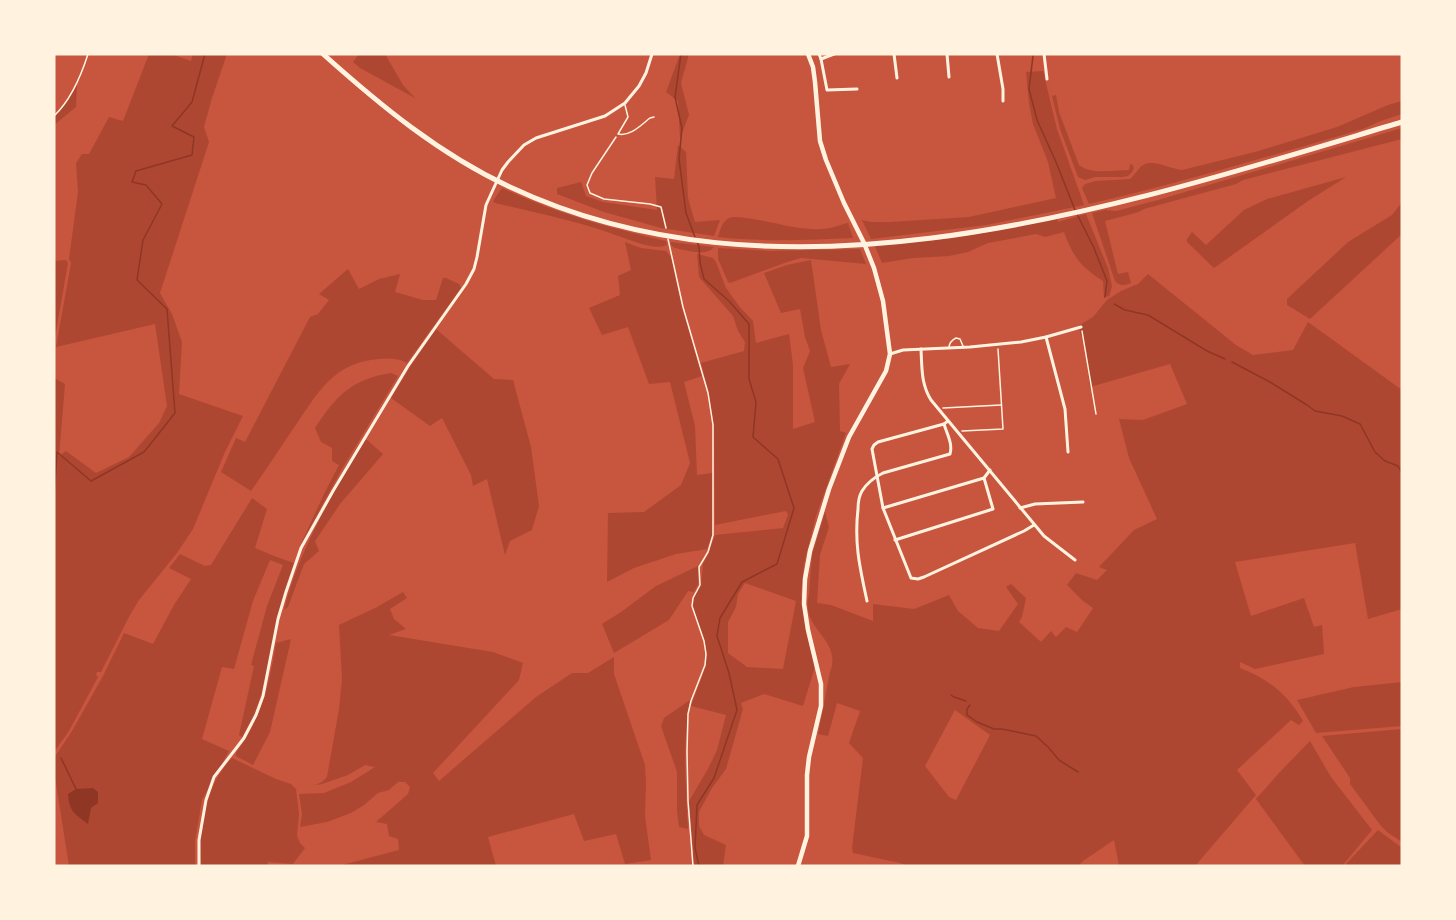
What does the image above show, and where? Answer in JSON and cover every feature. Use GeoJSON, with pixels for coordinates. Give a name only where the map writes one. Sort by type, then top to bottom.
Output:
{"type":"FeatureCollection","features":[{"type":"Feature","properties":{"kind":"main road"},"geometry":{"type":"LineString","coordinates":[[323,54],[373,98],[447,152],[479,172],[523,193],[601,222],[693,241],[733,245],[811,247],[895,242],[968,233],[1103,206],[1402,122]]}},
{"type":"Feature","properties":{"kind":"street"},"geometry":{"type":"LineString","coordinates":[[199,866],[199,840],[206,800],[214,777],[244,738],[256,715],[266,685],[278,619],[302,548],[343,473],[408,366],[466,284],[477,257],[483,216],[502,170],[524,145],[536,138],[605,116],[625,104],[639,86],[652,54]]}},
{"type":"Feature","properties":{"kind":"street"},"geometry":{"type":"LineString","coordinates":[[798,866],[807,836],[807,775],[821,706],[819,672],[804,604],[805,579],[810,551],[829,489],[849,437],[886,371],[890,354],[880,290],[871,259],[844,203],[820,141],[815,82],[808,54]]}},
{"type":"Feature","properties":{"kind":"street"},"geometry":{"type":"LineString","coordinates":[[819,54],[827,90],[857,89]]}},
{"type":"Feature","properties":{"kind":"street"},"geometry":{"type":"LineString","coordinates":[[821,59],[834,54]]}},
{"type":"Feature","properties":{"kind":"street"},"geometry":{"type":"LineString","coordinates":[[894,54],[897,78]]}},
{"type":"Feature","properties":{"kind":"street"},"geometry":{"type":"LineString","coordinates":[[947,54],[949,77]]}},
{"type":"Feature","properties":{"kind":"street"},"geometry":{"type":"LineString","coordinates":[[997,54],[1003,101]]}},
{"type":"Feature","properties":{"kind":"street"},"geometry":{"type":"LineString","coordinates":[[1044,54],[1047,79]]}},
{"type":"Feature","properties":{"kind":"street"},"geometry":{"type":"LineString","coordinates":[[890,354],[903,350],[1021,342],[1082,327]]}},
{"type":"Feature","properties":{"kind":"street"},"geometry":{"type":"LineString","coordinates":[[1047,337],[1065,409],[1068,452]]}},
{"type":"Feature","properties":{"kind":"street"},"geometry":{"type":"LineString","coordinates":[[921,349],[923,382],[926,392],[1034,525],[1074,560]]}},
{"type":"Feature","properties":{"kind":"street"},"geometry":{"type":"LineString","coordinates":[[948,421],[874,445],[872,453],[883,508],[909,575],[918,579],[1034,525]]}},
{"type":"Feature","properties":{"kind":"street"},"geometry":{"type":"LineString","coordinates":[[867,602],[856,548],[856,522],[861,492],[877,476],[950,454],[951,448],[944,424]]}},
{"type":"Feature","properties":{"kind":"street"},"geometry":{"type":"LineString","coordinates":[[883,508],[984,478],[990,470]]}},
{"type":"Feature","properties":{"kind":"street"},"geometry":{"type":"LineString","coordinates":[[895,540],[993,509],[984,478]]}},
{"type":"Feature","properties":{"kind":"street"},"geometry":{"type":"LineString","coordinates":[[1020,508],[1035,504],[1083,502]]}},
{"type":"Feature","properties":{"kind":"lane"},"geometry":{"type":"LineString","coordinates":[[54,116],[78,80],[88,54]]}},
{"type":"Feature","properties":{"kind":"lane"},"geometry":{"type":"LineString","coordinates":[[625,104],[628,117],[618,134],[623,136],[629,134],[654,117]]}},
{"type":"Feature","properties":{"kind":"lane"},"geometry":{"type":"LineString","coordinates":[[949,348],[952,340],[956,338],[960,339],[963,347]]}},
{"type":"Feature","properties":{"kind":"path"},"geometry":{"type":"LineString","coordinates":[[618,134],[586,184],[590,194],[604,200],[661,207],[666,229]]}},
{"type":"Feature","properties":{"kind":"path"},"geometry":{"type":"LineString","coordinates":[[668,240],[683,307],[708,393],[713,425],[713,535],[708,552],[699,567],[700,585],[693,598],[692,606],[706,654],[705,665],[688,714],[688,801],[693,866]]}},
{"type":"Feature","properties":{"kind":"path"},"geometry":{"type":"LineString","coordinates":[[1082,327],[1096,414]]}},
{"type":"Feature","properties":{"kind":"path"},"geometry":{"type":"LineString","coordinates":[[957,431],[1003,429],[998,345]]}},
{"type":"Feature","properties":{"kind":"path"},"geometry":{"type":"LineString","coordinates":[[938,408],[1002,405]]}},
{"type":"Feature","properties":{"kind":"shaded area"},"geometry":{"type":"Polygon","coordinates":[[[149,54],[171,54],[191,61],[193,54],[227,54],[204,127],[209,142],[160,293],[172,314],[182,342],[179,394],[243,416],[225,452],[193,529],[139,600],[101,672],[97,672],[98,677],[69,731],[54,752],[54,378],[65,384],[59,456],[66,451],[96,473],[129,457],[159,423],[167,406],[155,324],[56,347],[71,263],[69,259],[78,192],[76,163],[82,154],[89,154],[109,117],[123,121],[149,54]]]}},
{"type":"Feature","properties":{"kind":"shaded area"},"geometry":{"type":"Polygon","coordinates":[[[359,54],[385,54],[403,85],[415,98],[360,68],[353,62],[359,54]]]}},
{"type":"Feature","properties":{"kind":"shaded area"},"geometry":{"type":"Polygon","coordinates":[[[680,54],[689,54],[681,83],[689,115],[680,138],[678,101],[666,92],[680,54]]]}},
{"type":"Feature","properties":{"kind":"shaded area"},"geometry":{"type":"Polygon","coordinates":[[[1043,71],[1057,129],[1084,205],[986,225],[871,239],[862,220],[889,222],[969,217],[1056,198],[1048,162],[1033,124],[1029,103],[1026,72],[1043,71]]]}},
{"type":"Feature","properties":{"kind":"shaded area"},"geometry":{"type":"Polygon","coordinates":[[[77,85],[76,107],[54,125],[54,118],[77,85]]]}},
{"type":"Feature","properties":{"kind":"shaded area"},"geometry":{"type":"Polygon","coordinates":[[[1056,95],[1059,112],[1079,165],[1090,170],[1103,171],[1129,170],[1132,164],[1134,168],[1128,176],[1095,177],[1085,180],[1078,177],[1060,129],[1052,96],[1056,95]]]}},
{"type":"Feature","properties":{"kind":"shaded area"},"geometry":{"type":"Polygon","coordinates":[[[1402,101],[1402,114],[1363,129],[1192,178],[1089,204],[1082,188],[1085,184],[1096,181],[1130,179],[1141,166],[1147,163],[1182,170],[1255,152],[1337,127],[1402,101]]]}},
{"type":"Feature","properties":{"kind":"shaded area"},"geometry":{"type":"Polygon","coordinates":[[[1402,128],[1402,139],[1243,180],[1236,184],[1105,221],[1118,274],[1128,272],[1131,283],[1122,285],[1115,281],[1092,213],[1105,210],[1116,211],[1158,200],[1402,128]]]}},
{"type":"Feature","properties":{"kind":"shaded area"},"geometry":{"type":"Polygon","coordinates":[[[678,145],[686,152],[688,198],[695,222],[720,220],[714,236],[661,228],[604,212],[557,194],[557,188],[581,182],[586,196],[603,202],[657,210],[655,177],[674,179],[678,145]]]}},
{"type":"Feature","properties":{"kind":"shaded area"},"geometry":{"type":"Polygon","coordinates":[[[1346,177],[1308,201],[1214,268],[1187,242],[1192,232],[1206,245],[1244,210],[1267,199],[1346,177]]]}},
{"type":"Feature","properties":{"kind":"shaded area"},"geometry":{"type":"Polygon","coordinates":[[[502,188],[562,212],[666,241],[667,245],[656,247],[642,244],[572,222],[495,203],[493,201],[502,188]]]}},
{"type":"Feature","properties":{"kind":"shaded area"},"geometry":{"type":"Polygon","coordinates":[[[1402,202],[1402,234],[1310,319],[1287,305],[1287,299],[1348,242],[1392,215],[1402,202]]]}},
{"type":"Feature","properties":{"kind":"shaded area"},"geometry":{"type":"Polygon","coordinates":[[[1086,214],[1108,268],[1112,286],[1109,297],[1104,298],[1103,281],[1079,261],[1064,232],[1045,237],[1036,234],[988,243],[968,252],[949,256],[882,263],[875,246],[954,238],[1057,219],[1058,222],[1086,214]]]}},
{"type":"Feature","properties":{"kind":"shaded area"},"geometry":{"type":"Polygon","coordinates":[[[732,217],[810,229],[828,228],[848,223],[853,238],[769,240],[718,237],[724,222],[732,217]]]}},
{"type":"Feature","properties":{"kind":"shaded area"},"geometry":{"type":"Polygon","coordinates":[[[625,242],[641,248],[666,251],[671,257],[682,308],[702,376],[684,382],[695,426],[697,475],[713,473],[713,527],[707,549],[676,554],[634,568],[607,582],[608,513],[644,512],[681,485],[690,463],[670,382],[649,384],[628,327],[602,335],[589,308],[620,295],[618,276],[631,270],[625,242]]]}},
{"type":"Feature","properties":{"kind":"shaded area"},"geometry":{"type":"Polygon","coordinates":[[[670,242],[714,247],[706,252],[696,252],[675,248],[670,242]]]}},
{"type":"Feature","properties":{"kind":"shaded area"},"geometry":{"type":"Polygon","coordinates":[[[718,248],[771,251],[860,249],[866,264],[801,258],[730,283],[718,259],[718,248]]]}},
{"type":"Feature","properties":{"kind":"shaded area"},"geometry":{"type":"Polygon","coordinates":[[[697,254],[713,258],[726,288],[753,321],[756,343],[789,334],[793,365],[793,429],[815,422],[803,368],[810,351],[800,309],[781,313],[764,273],[811,260],[821,330],[831,367],[850,364],[839,384],[840,431],[846,433],[816,516],[804,564],[801,595],[805,626],[815,664],[814,670],[803,706],[764,694],[741,703],[743,709],[726,769],[699,812],[699,826],[704,835],[726,845],[723,866],[694,866],[689,801],[717,750],[726,715],[691,706],[706,666],[707,654],[693,607],[694,598],[701,585],[703,564],[715,535],[783,528],[788,515],[786,511],[715,525],[714,426],[701,363],[744,351],[745,342],[733,316],[699,277],[697,254]],[[745,583],[738,594],[736,607],[728,622],[728,653],[747,667],[783,669],[796,601],[745,583]]]}},
{"type":"Feature","properties":{"kind":"shaded area"},"geometry":{"type":"Polygon","coordinates":[[[66,260],[68,263],[54,343],[54,261],[66,260]]]}},
{"type":"Feature","properties":{"kind":"shaded area"},"geometry":{"type":"Polygon","coordinates":[[[348,269],[359,289],[379,279],[400,274],[395,292],[423,300],[436,300],[443,278],[459,284],[461,288],[407,363],[390,359],[363,361],[349,366],[327,382],[251,491],[221,472],[236,438],[245,442],[310,317],[318,314],[329,300],[319,294],[348,269]]]}},
{"type":"Feature","properties":{"kind":"shaded area"},"geometry":{"type":"Polygon","coordinates":[[[1148,274],[1236,345],[1253,355],[1293,350],[1308,322],[1402,390],[1402,609],[1368,619],[1355,543],[1235,562],[1251,616],[1304,598],[1314,627],[1322,625],[1324,654],[1255,669],[1240,662],[1240,668],[1260,677],[1284,695],[1303,721],[1299,725],[1291,720],[1237,770],[1256,795],[1195,866],[1119,866],[1114,840],[1078,866],[907,866],[853,853],[863,758],[849,743],[860,711],[837,703],[828,736],[818,734],[832,661],[831,651],[810,617],[808,607],[812,555],[825,512],[829,527],[820,555],[817,603],[831,605],[873,621],[873,604],[914,609],[949,595],[958,611],[978,628],[999,631],[1018,604],[1006,587],[1011,584],[1026,598],[1019,622],[1041,642],[1051,631],[1056,637],[1066,627],[1077,632],[1093,608],[1067,585],[1076,573],[1097,580],[1107,570],[1099,567],[1134,530],[1157,519],[1129,458],[1119,419],[1143,420],[1187,404],[1170,364],[1090,387],[1084,343],[1078,326],[1093,317],[1107,300],[1138,284],[1148,274]],[[955,710],[925,766],[949,797],[956,800],[990,735],[955,710]]]}},
{"type":"Feature","properties":{"kind":"shaded area"},"geometry":{"type":"Polygon","coordinates":[[[436,329],[494,379],[513,380],[531,447],[539,506],[532,530],[510,541],[505,555],[487,479],[473,486],[471,475],[442,418],[430,426],[391,398],[436,329]]]}},
{"type":"Feature","properties":{"kind":"shaded area"},"geometry":{"type":"Polygon","coordinates":[[[391,373],[398,376],[342,469],[299,548],[339,465],[332,461],[332,448],[321,442],[315,428],[330,407],[346,391],[366,380],[391,373]]]}},
{"type":"Feature","properties":{"kind":"shaded area"},"geometry":{"type":"Polygon","coordinates":[[[364,440],[383,454],[340,504],[315,541],[319,551],[304,564],[288,607],[284,610],[298,565],[329,501],[364,440]]]}},
{"type":"Feature","properties":{"kind":"shaded area"},"geometry":{"type":"Polygon","coordinates":[[[252,498],[267,509],[255,548],[294,563],[284,592],[261,695],[254,715],[242,737],[239,735],[254,666],[251,665],[267,606],[283,565],[270,560],[253,601],[234,669],[222,667],[202,739],[229,751],[202,800],[195,841],[195,866],[69,866],[54,758],[103,676],[124,633],[153,644],[191,579],[169,568],[180,554],[205,566],[211,565],[252,498]]]}},
{"type":"Feature","properties":{"kind":"shaded area"},"geometry":{"type":"Polygon","coordinates":[[[698,566],[698,584],[694,592],[688,591],[669,620],[614,653],[602,624],[656,586],[698,566]]]}},
{"type":"Feature","properties":{"kind":"shaded area"},"geometry":{"type":"Polygon","coordinates":[[[403,592],[407,598],[390,609],[394,619],[406,629],[389,635],[493,652],[523,663],[519,680],[433,773],[439,781],[536,697],[572,673],[588,673],[614,657],[614,674],[645,765],[645,816],[651,860],[625,864],[616,834],[584,841],[574,814],[488,837],[496,866],[338,866],[399,850],[398,839],[389,836],[387,824],[376,822],[408,794],[410,787],[405,782],[398,782],[389,790],[378,793],[351,813],[327,822],[300,827],[302,814],[299,794],[324,793],[351,782],[375,767],[365,765],[348,775],[315,785],[327,777],[339,709],[342,679],[339,625],[403,592]]]}},
{"type":"Feature","properties":{"kind":"shaded area"},"geometry":{"type":"Polygon","coordinates":[[[291,639],[270,732],[253,765],[236,756],[236,753],[263,701],[276,643],[291,639]]]}},
{"type":"Feature","properties":{"kind":"shaded area"},"geometry":{"type":"Polygon","coordinates":[[[1402,682],[1402,726],[1316,733],[1297,700],[1354,687],[1402,682]]]}},
{"type":"Feature","properties":{"kind":"shaded area"},"geometry":{"type":"Polygon","coordinates":[[[690,700],[685,748],[688,829],[679,827],[677,772],[661,726],[664,718],[690,700]]]}},
{"type":"Feature","properties":{"kind":"shaded area"},"geometry":{"type":"Polygon","coordinates":[[[1402,729],[1402,842],[1381,826],[1350,784],[1350,778],[1322,736],[1402,729]]]}},
{"type":"Feature","properties":{"kind":"shaded area"},"geometry":{"type":"Polygon","coordinates":[[[1310,741],[1331,777],[1372,830],[1342,866],[1305,866],[1256,799],[1310,741]]]}},
{"type":"Feature","properties":{"kind":"shaded area"},"geometry":{"type":"Polygon","coordinates":[[[232,758],[291,784],[296,789],[299,814],[297,836],[305,848],[293,864],[268,862],[267,866],[201,866],[200,838],[205,808],[216,781],[232,758]]]}},
{"type":"Feature","properties":{"kind":"shaded area"},"geometry":{"type":"Polygon","coordinates":[[[93,788],[98,792],[98,803],[91,808],[88,824],[71,809],[68,794],[76,789],[93,788]]]}},
{"type":"Feature","properties":{"kind":"shaded area"},"geometry":{"type":"Polygon","coordinates":[[[1378,830],[1402,848],[1402,866],[1344,866],[1378,830]]]}},
{"type":"Feature","properties":{"kind":"waterway"},"geometry":{"type":"LineString","coordinates":[[54,498],[57,452],[91,481],[144,452],[175,413],[167,309],[137,280],[143,240],[162,204],[146,185],[132,182],[136,171],[192,155],[194,137],[172,126],[192,102],[205,54]]}},
{"type":"Feature","properties":{"kind":"waterway"},"geometry":{"type":"LineString","coordinates":[[681,54],[675,97],[682,128],[679,159],[686,213],[695,237]]}},
{"type":"Feature","properties":{"kind":"waterway"},"geometry":{"type":"LineString","coordinates":[[1033,56],[1029,89],[1037,120],[1075,210]]}},
{"type":"Feature","properties":{"kind":"waterway"},"geometry":{"type":"LineString","coordinates":[[1077,214],[1107,281],[1105,297]]}},
{"type":"Feature","properties":{"kind":"waterway"},"geometry":{"type":"LineString","coordinates":[[697,242],[704,279],[729,301],[749,324],[749,379],[756,402],[753,437],[778,459],[794,508],[777,564],[742,582],[720,618],[717,636],[729,673],[737,710],[714,778],[697,805],[695,848],[699,866]]}},
{"type":"Feature","properties":{"kind":"waterway"},"geometry":{"type":"LineString","coordinates":[[1114,304],[1125,310],[1148,315],[1207,351],[1225,359]]}},
{"type":"Feature","properties":{"kind":"waterway"},"geometry":{"type":"LineString","coordinates":[[1232,362],[1270,382],[1315,411],[1342,416],[1360,424],[1375,452],[1385,461],[1398,466],[1402,473]]}},
{"type":"Feature","properties":{"kind":"waterway"},"geometry":{"type":"LineString","coordinates":[[951,695],[966,701]]}},
{"type":"Feature","properties":{"kind":"waterway"},"geometry":{"type":"LineString","coordinates":[[970,705],[967,715],[977,722],[994,729],[1036,736],[1059,760],[1078,772]]}},
{"type":"Feature","properties":{"kind":"waterway"},"geometry":{"type":"LineString","coordinates":[[61,758],[76,789]]}}]}
